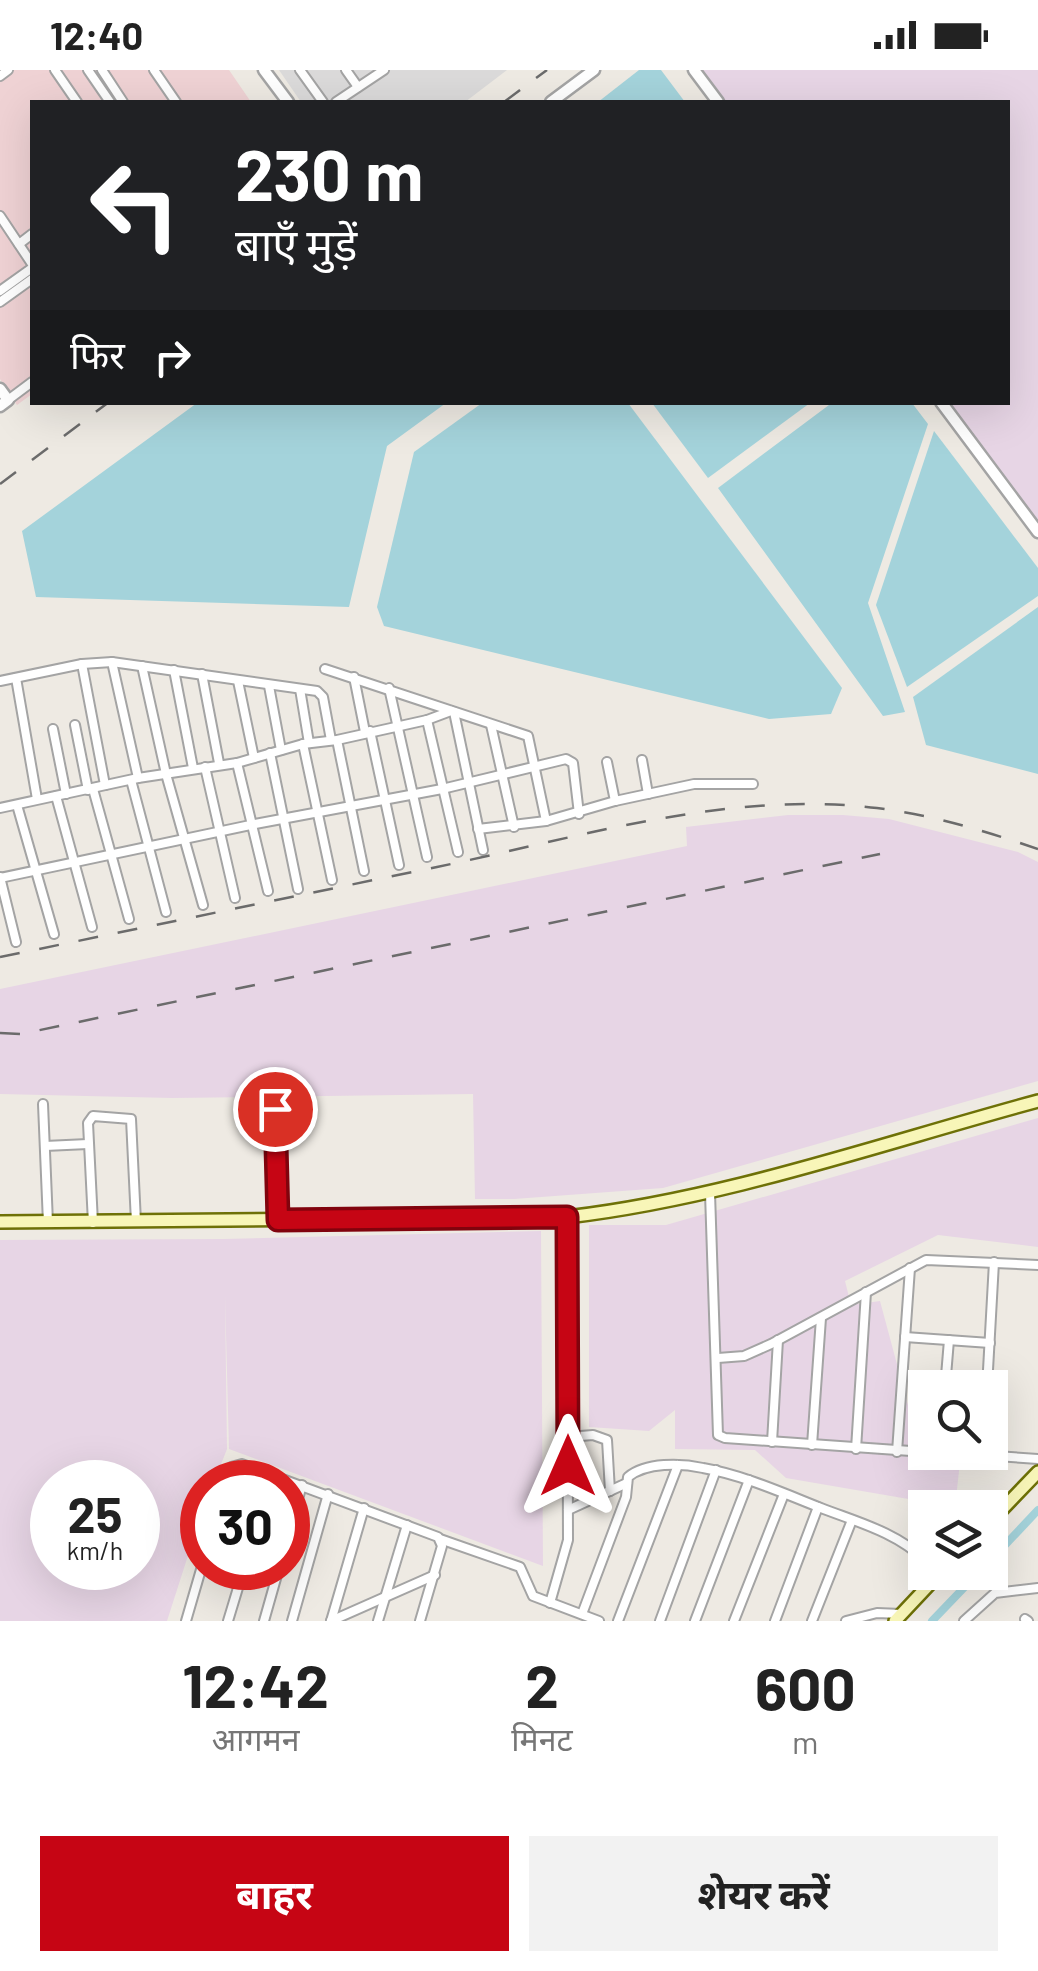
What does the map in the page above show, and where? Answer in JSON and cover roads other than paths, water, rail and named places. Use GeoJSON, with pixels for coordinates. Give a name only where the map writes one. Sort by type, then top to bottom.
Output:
{"type":"FeatureCollection","features":[{"type":"Feature","properties":{"kind":"main road"},"geometry":{"type":"LineString","coordinates":[[0,1222],[567,1217],[710,1193],[1038,1100]]}},
{"type":"Feature","properties":{"kind":"main road"},"geometry":{"type":"LineString","coordinates":[[1008,1503],[1038,1472]]}},
{"type":"Feature","properties":{"kind":"main road"},"geometry":{"type":"LineString","coordinates":[[899,1617],[924,1590]]}},
{"type":"Feature","properties":{"kind":"street"},"geometry":{"type":"LineString","coordinates":[[0,76],[8,70]]}},
{"type":"Feature","properties":{"kind":"street"},"geometry":{"type":"LineString","coordinates":[[55,70],[76,100]]}},
{"type":"Feature","properties":{"kind":"street"},"geometry":{"type":"LineString","coordinates":[[88,70],[109,100]]}},
{"type":"Feature","properties":{"kind":"street"},"geometry":{"type":"LineString","coordinates":[[102,70],[123,100]]}},
{"type":"Feature","properties":{"kind":"street"},"geometry":{"type":"LineString","coordinates":[[154,70],[175,100]]}},
{"type":"Feature","properties":{"kind":"street"},"geometry":{"type":"LineString","coordinates":[[264,70],[286,100]]}},
{"type":"Feature","properties":{"kind":"street"},"geometry":{"type":"LineString","coordinates":[[300,70],[321,100]]}},
{"type":"Feature","properties":{"kind":"street"},"geometry":{"type":"LineString","coordinates":[[346,70],[358,88]]}},
{"type":"Feature","properties":{"kind":"street"},"geometry":{"type":"LineString","coordinates":[[339,100],[384,70]]}},
{"type":"Feature","properties":{"kind":"street"},"geometry":{"type":"LineString","coordinates":[[554,100],[594,70]]}},
{"type":"Feature","properties":{"kind":"street"},"geometry":{"type":"LineString","coordinates":[[694,70],[716,100]]}},
{"type":"Feature","properties":{"kind":"street"},"geometry":{"type":"LineString","coordinates":[[0,216],[30,263]]}},
{"type":"Feature","properties":{"kind":"street"},"geometry":{"type":"LineString","coordinates":[[18,244],[30,235]]}},
{"type":"Feature","properties":{"kind":"street"},"geometry":{"type":"LineString","coordinates":[[0,291],[30,268]]}},
{"type":"Feature","properties":{"kind":"street"},"geometry":{"type":"LineString","coordinates":[[0,302],[30,280]]}},
{"type":"Feature","properties":{"kind":"street"},"geometry":{"type":"LineString","coordinates":[[2,399],[30,383]]}},
{"type":"Feature","properties":{"kind":"street"},"geometry":{"type":"LineString","coordinates":[[944,405],[1038,532]]}},
{"type":"Feature","properties":{"kind":"street"},"geometry":{"type":"LineString","coordinates":[[112,662],[134,779],[166,912]]}},
{"type":"Feature","properties":{"kind":"street"},"geometry":{"type":"LineString","coordinates":[[0,681],[82,664],[112,662],[321,694],[364,872]]}},
{"type":"Feature","properties":{"kind":"street"},"geometry":{"type":"LineString","coordinates":[[82,664],[105,785]]}},
{"type":"Feature","properties":{"kind":"street"},"geometry":{"type":"LineString","coordinates":[[142,666],[166,774],[203,905]]}},
{"type":"Feature","properties":{"kind":"street"},"geometry":{"type":"LineString","coordinates":[[325,668],[528,736],[546,821]]}},
{"type":"Feature","properties":{"kind":"street"},"geometry":{"type":"LineString","coordinates":[[174,670],[193,768]]}},
{"type":"Feature","properties":{"kind":"street"},"geometry":{"type":"LineString","coordinates":[[202,674],[220,763]]}},
{"type":"Feature","properties":{"kind":"street"},"geometry":{"type":"LineString","coordinates":[[354,677],[398,865]]}},
{"type":"Feature","properties":{"kind":"street"},"geometry":{"type":"LineString","coordinates":[[16,678],[37,799]]}},
{"type":"Feature","properties":{"kind":"street"},"geometry":{"type":"LineString","coordinates":[[238,681],[254,758]]}},
{"type":"Feature","properties":{"kind":"street"},"geometry":{"type":"LineString","coordinates":[[269,686],[281,750]]}},
{"type":"Feature","properties":{"kind":"street"},"geometry":{"type":"LineString","coordinates":[[300,688],[306,743],[332,880]]}},
{"type":"Feature","properties":{"kind":"street"},"geometry":{"type":"LineString","coordinates":[[389,688],[427,857]]}},
{"type":"Feature","properties":{"kind":"street"},"geometry":{"type":"LineString","coordinates":[[0,808],[237,762],[453,711]]}},
{"type":"Feature","properties":{"kind":"street"},"geometry":{"type":"LineString","coordinates":[[453,711],[483,850]]}},
{"type":"Feature","properties":{"kind":"street"},"geometry":{"type":"LineString","coordinates":[[427,720],[458,852]]}},
{"type":"Feature","properties":{"kind":"street"},"geometry":{"type":"LineString","coordinates":[[74,724],[130,919]]}},
{"type":"Feature","properties":{"kind":"street"},"geometry":{"type":"LineString","coordinates":[[491,725],[514,827]]}},
{"type":"Feature","properties":{"kind":"street"},"geometry":{"type":"LineString","coordinates":[[53,729],[66,794]]}},
{"type":"Feature","properties":{"kind":"street"},"geometry":{"type":"LineString","coordinates":[[270,753],[298,889]]}},
{"type":"Feature","properties":{"kind":"street"},"geometry":{"type":"LineString","coordinates":[[16,942],[0,878],[442,789],[566,759],[572,761],[579,814]]}},
{"type":"Feature","properties":{"kind":"street"},"geometry":{"type":"LineString","coordinates":[[642,760],[648,794]]}},
{"type":"Feature","properties":{"kind":"street"},"geometry":{"type":"LineString","coordinates":[[237,762],[268,891]]}},
{"type":"Feature","properties":{"kind":"street"},"geometry":{"type":"LineString","coordinates":[[607,762],[615,801]]}},
{"type":"Feature","properties":{"kind":"street"},"geometry":{"type":"LineString","coordinates":[[204,768],[234,898]]}},
{"type":"Feature","properties":{"kind":"street"},"geometry":{"type":"LineString","coordinates":[[478,830],[546,821],[701,783],[753,784]]}},
{"type":"Feature","properties":{"kind":"street"},"geometry":{"type":"LineString","coordinates":[[56,796],[92,927]]}},
{"type":"Feature","properties":{"kind":"street"},"geometry":{"type":"LineString","coordinates":[[18,805],[54,934]]}},
{"type":"Feature","properties":{"kind":"street"},"geometry":{"type":"LineString","coordinates":[[44,1104],[48,1223]]}},
{"type":"Feature","properties":{"kind":"street"},"geometry":{"type":"LineString","coordinates":[[275,1109],[278,1220]]}},
{"type":"Feature","properties":{"kind":"street"},"geometry":{"type":"LineString","coordinates":[[93,1223],[88,1144],[91,1117],[131,1119],[136,1222]]}},
{"type":"Feature","properties":{"kind":"street"},"geometry":{"type":"LineString","coordinates":[[46,1146],[88,1144]]}},
{"type":"Feature","properties":{"kind":"street"},"geometry":{"type":"LineString","coordinates":[[710,1193],[718,1435],[908,1452]]}},
{"type":"Feature","properties":{"kind":"street"},"geometry":{"type":"LineString","coordinates":[[550,1603],[567,1550],[567,1217]]}},
{"type":"Feature","properties":{"kind":"street"},"geometry":{"type":"LineString","coordinates":[[718,1358],[744,1356],[778,1340],[926,1260],[1038,1265]]}},
{"type":"Feature","properties":{"kind":"street"},"geometry":{"type":"LineString","coordinates":[[988,1370],[994,1262]]}},
{"type":"Feature","properties":{"kind":"street"},"geometry":{"type":"LineString","coordinates":[[897,1452],[910,1268]]}},
{"type":"Feature","properties":{"kind":"street"},"geometry":{"type":"LineString","coordinates":[[856,1449],[866,1292]]}},
{"type":"Feature","properties":{"kind":"street"},"geometry":{"type":"LineString","coordinates":[[812,1445],[820,1318]]}},
{"type":"Feature","properties":{"kind":"street"},"geometry":{"type":"LineString","coordinates":[[905,1337],[990,1343]]}},
{"type":"Feature","properties":{"kind":"street"},"geometry":{"type":"LineString","coordinates":[[772,1442],[778,1340]]}},
{"type":"Feature","properties":{"kind":"street"},"geometry":{"type":"LineString","coordinates":[[946,1370],[949,1340]]}},
{"type":"Feature","properties":{"kind":"street"},"geometry":{"type":"LineString","coordinates":[[568,1437],[594,1435],[607,1440],[610,1491]]}},
{"type":"Feature","properties":{"kind":"street"},"geometry":{"type":"LineString","coordinates":[[1008,1455],[1038,1458]]}},
{"type":"Feature","properties":{"kind":"street"},"geometry":{"type":"LineString","coordinates":[[618,1621],[678,1465]]}},
{"type":"Feature","properties":{"kind":"street"},"geometry":{"type":"LineString","coordinates":[[582,1614],[626,1497],[630,1474],[638,1470],[678,1465],[716,1470],[852,1520],[894,1537],[908,1547]]}},
{"type":"Feature","properties":{"kind":"street"},"geometry":{"type":"LineString","coordinates":[[660,1621],[716,1470]]}},
{"type":"Feature","properties":{"kind":"street"},"geometry":{"type":"LineString","coordinates":[[696,1621],[749,1480]]}},
{"type":"Feature","properties":{"kind":"street"},"geometry":{"type":"LineString","coordinates":[[568,1510],[627,1483]]}},
{"type":"Feature","properties":{"kind":"street"},"geometry":{"type":"LineString","coordinates":[[310,1488],[520,1567],[530,1592],[599,1621]]}},
{"type":"Feature","properties":{"kind":"street"},"geometry":{"type":"LineString","coordinates":[[292,1621],[328,1494]]}},
{"type":"Feature","properties":{"kind":"street"},"geometry":{"type":"LineString","coordinates":[[734,1621],[784,1494]]}},
{"type":"Feature","properties":{"kind":"street"},"geometry":{"type":"LineString","coordinates":[[776,1621],[818,1507]]}},
{"type":"Feature","properties":{"kind":"street"},"geometry":{"type":"LineString","coordinates":[[364,1508],[331,1621],[435,1575]]}},
{"type":"Feature","properties":{"kind":"street"},"geometry":{"type":"LineString","coordinates":[[812,1621],[852,1520]]}},
{"type":"Feature","properties":{"kind":"street"},"geometry":{"type":"LineString","coordinates":[[378,1621],[408,1525]]}},
{"type":"Feature","properties":{"kind":"street"},"geometry":{"type":"LineString","coordinates":[[420,1621],[435,1575],[440,1540]]}},
{"type":"Feature","properties":{"kind":"street"},"geometry":{"type":"LineString","coordinates":[[969,1620],[995,1593],[1038,1588]]}},
{"type":"Feature","properties":{"kind":"street"},"geometry":{"type":"LineString","coordinates":[[186,1621],[195,1590]]}},
{"type":"Feature","properties":{"kind":"street"},"geometry":{"type":"LineString","coordinates":[[228,1621],[237,1590]]}},
{"type":"Feature","properties":{"kind":"street"},"geometry":{"type":"LineString","coordinates":[[264,1621],[272,1590]]}},
{"type":"Feature","properties":{"kind":"street"},"geometry":{"type":"LineString","coordinates":[[846,1621],[877,1613],[899,1617]]}},
{"type":"Feature","properties":{"kind":"water"},"geometry":{"type":"Polygon","coordinates":[[[639,70],[661,70],[684,100],[601,100],[639,70]]]}},
{"type":"Feature","properties":{"kind":"water"},"geometry":{"type":"Polygon","coordinates":[[[194,405],[443,405],[387,446],[349,607],[36,597],[22,531],[194,405]]]}},
{"type":"Feature","properties":{"kind":"water"},"geometry":{"type":"Polygon","coordinates":[[[479,405],[630,405],[842,688],[831,714],[769,719],[384,626],[377,607],[414,452],[479,405]]]}},
{"type":"Feature","properties":{"kind":"water"},"geometry":{"type":"Polygon","coordinates":[[[653,405],[807,405],[708,478],[653,405]]]}},
{"type":"Feature","properties":{"kind":"water"},"geometry":{"type":"Polygon","coordinates":[[[829,405],[914,405],[928,424],[868,603],[905,712],[883,716],[718,488],[829,405]]]}},
{"type":"Feature","properties":{"kind":"water"},"geometry":{"type":"Polygon","coordinates":[[[934,431],[1038,568],[1038,596],[907,687],[876,605],[934,431]]]}},
{"type":"Feature","properties":{"kind":"water"},"geometry":{"type":"Polygon","coordinates":[[[1038,607],[1038,774],[926,745],[913,697],[1038,607]]]}},
{"type":"Feature","properties":{"kind":"waterway"},"geometry":{"type":"LineString","coordinates":[[1008,1542],[1038,1510]]}},
{"type":"Feature","properties":{"kind":"waterway"},"geometry":{"type":"LineString","coordinates":[[932,1621],[962,1590]]}},
{"type":"Feature","properties":{"kind":"railway"},"geometry":{"type":"LineString","coordinates":[[507,100],[547,70]]}},
{"type":"Feature","properties":{"kind":"railway"},"geometry":{"type":"LineString","coordinates":[[0,484],[105,405]]}},
{"type":"Feature","properties":{"kind":"railway"},"geometry":{"type":"LineString","coordinates":[[0,957],[600,830],[766,805],[877,808],[959,824],[1038,849]]}},
{"type":"Feature","properties":{"kind":"railway"},"geometry":{"type":"LineString","coordinates":[[0,1033],[21,1034],[880,854]]}}]}
